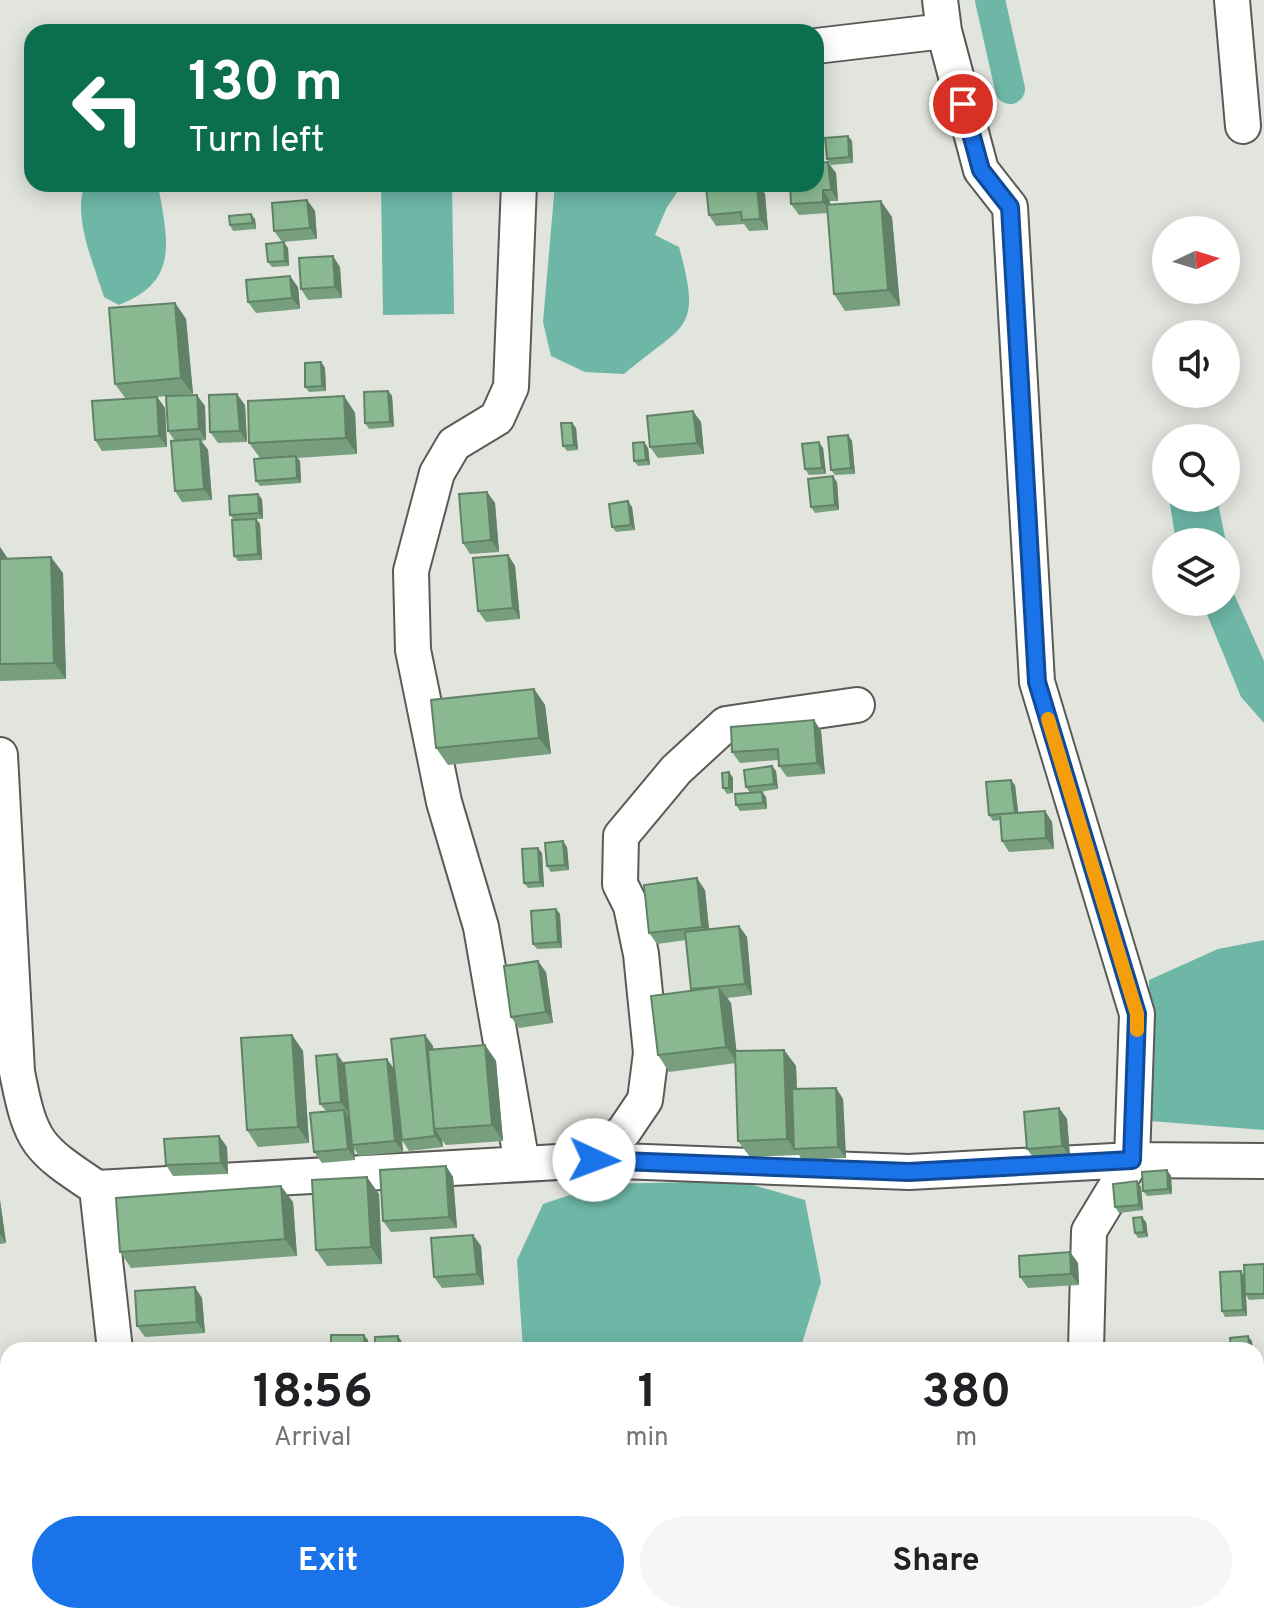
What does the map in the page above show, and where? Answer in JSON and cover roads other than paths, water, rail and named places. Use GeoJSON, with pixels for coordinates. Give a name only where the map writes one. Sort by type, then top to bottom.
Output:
{"type":"FeatureCollection","features":[{"type":"Feature","properties":{"kind":"street"},"geometry":{"type":"LineString","coordinates":[[1232,0],[1243,126]]}},
{"type":"Feature","properties":{"kind":"street"},"geometry":{"type":"LineString","coordinates":[[824,44],[942,15],[981,170],[1010,207],[1037,682],[1137,1014],[1132,1160],[1089,1231],[1086,1342]]}},
{"type":"Feature","properties":{"kind":"street"},"geometry":{"type":"LineString","coordinates":[[519,192],[511,387],[497,418],[454,444],[437,473],[411,571],[413,650],[444,802],[481,927],[522,1164]]}},
{"type":"Feature","properties":{"kind":"street"},"geometry":{"type":"LineString","coordinates":[[594,1160],[624,1131],[645,1100],[651,1053],[641,954],[631,906],[620,884],[621,836],[676,770],[726,724],[857,705]]}},
{"type":"Feature","properties":{"kind":"street"},"geometry":{"type":"LineString","coordinates":[[0,755],[17,1072],[26,1122],[48,1155],[97,1188],[594,1160],[909,1172],[1132,1160],[1264,1161]]}},
{"type":"Feature","properties":{"kind":"street"},"geometry":{"type":"LineString","coordinates":[[97,1188],[114,1342]]}},
{"type":"Feature","properties":{"kind":"waterway"},"geometry":{"type":"LineString","coordinates":[[990,0],[1010,89]]}}]}
